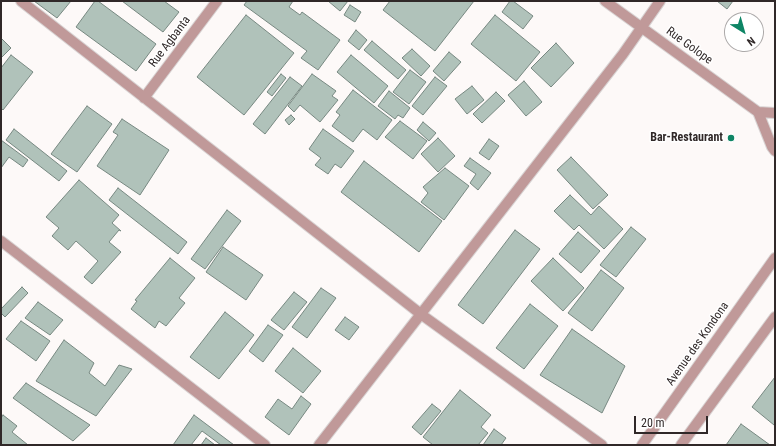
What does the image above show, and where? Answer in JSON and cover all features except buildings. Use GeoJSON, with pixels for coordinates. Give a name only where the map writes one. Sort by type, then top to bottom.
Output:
{"type":"FeatureCollection","features":[{"type":"Feature","properties":{"kind":"street"},"geometry":{"type":"LineString","coordinates":[[21,1],[422,314],[602,445]]}},
{"type":"Feature","properties":{"kind":"street","name":"Rue Agbanta"},"geometry":{"type":"LineString","coordinates":[[144,98],[217,1]]}},
{"type":"Feature","properties":{"kind":"street","name":"Rue Golope"},"geometry":{"type":"LineString","coordinates":[[605,1],[640,28],[758,112]]}},
{"type":"Feature","properties":{"kind":"street"},"geometry":{"type":"LineString","coordinates":[[319,445],[618,60],[660,1]]}},
{"type":"Feature","properties":{"kind":"street"},"geometry":{"type":"LineString","coordinates":[[775,113],[758,112],[775,151]]}},
{"type":"Feature","properties":{"kind":"street"},"geometry":{"type":"LineString","coordinates":[[1,241],[264,445]]}},
{"type":"Feature","properties":{"kind":"street","name":"Avenue des Kondona"},"geometry":{"type":"LineString","coordinates":[[642,445],[775,258]]}},
{"type":"Feature","properties":{"kind":"street"},"geometry":{"type":"LineString","coordinates":[[681,445],[775,317]]}},
{"type":"Feature","properties":{"kind":"place","name":"Bar-Restaurant"},"geometry":{"type":"Point","coordinates":[731,138]}}]}
